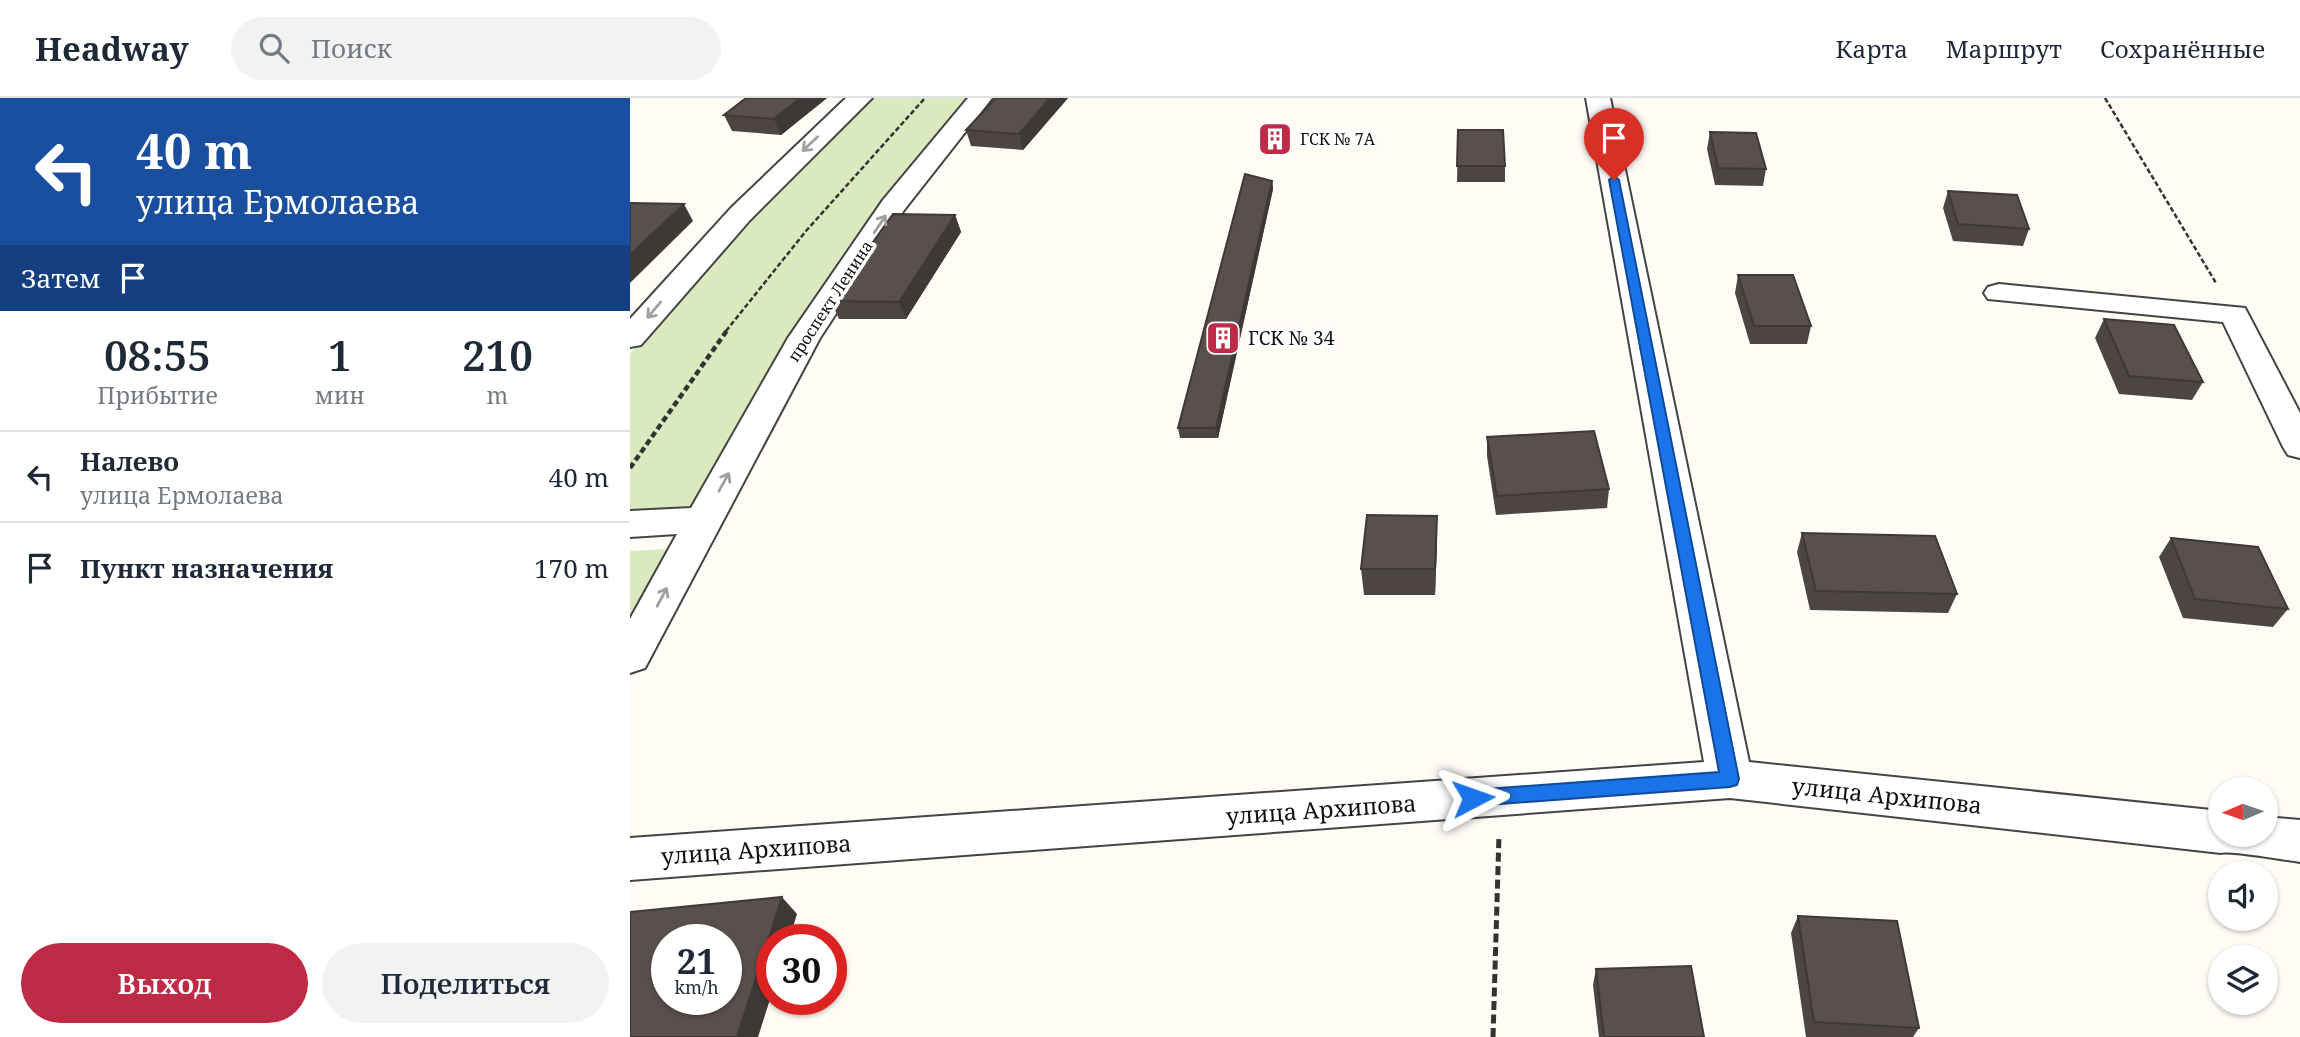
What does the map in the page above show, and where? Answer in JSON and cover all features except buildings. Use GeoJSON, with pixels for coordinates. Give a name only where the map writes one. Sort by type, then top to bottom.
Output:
{"type":"FeatureCollection","features":[{"type":"Feature","properties":{"kind":"street"},"geometry":{"type":"LineString","coordinates":[[630,338],[703,253],[771,182],[860,98]]}},
{"type":"Feature","properties":{"kind":"street","name":"проспект Ленина"},"geometry":{"type":"LineString","coordinates":[[630,657],[804,338],[892,206],[980,98]]}},
{"type":"Feature","properties":{"kind":"street"},"geometry":{"type":"LineString","coordinates":[[1598,98],[1730,779]]}},
{"type":"Feature","properties":{"kind":"street"},"geometry":{"type":"LineString","coordinates":[[1998,293],[2234,314],[2300,447]]}},
{"type":"Feature","properties":{"kind":"street"},"geometry":{"type":"LineString","coordinates":[[630,524],[703,520]]}},
{"type":"Feature","properties":{"kind":"street","name":"улица Архипова"},"geometry":{"type":"LineString","coordinates":[[630,859],[1730,779],[2208,831]]}},
{"type":"Feature","properties":{"kind":"street"},"geometry":{"type":"LineString","coordinates":[[2278,839],[2300,841]]}},
{"type":"Feature","properties":{"kind":"path"},"geometry":{"type":"LineString","coordinates":[[630,468],[721,335],[823,208],[925,98]]}},
{"type":"Feature","properties":{"kind":"path"},"geometry":{"type":"LineString","coordinates":[[2105,98],[2234,314]]}},
{"type":"Feature","properties":{"kind":"path"},"geometry":{"type":"LineString","coordinates":[[1493,1037],[1500,796]]}},
{"type":"Feature","properties":{"kind":"green space"},"geometry":{"type":"Polygon","coordinates":[[[870,98],[972,98],[882,205],[831,272],[775,359],[689,509],[630,513],[630,354],[713,253],[870,98]]]}},
{"type":"Feature","properties":{"kind":"green space"},"geometry":{"type":"Polygon","coordinates":[[[669,549],[630,620],[630,551],[669,549]]]}},
{"type":"Feature","properties":{"kind":"place","name":"ГСК № 7А"},"geometry":{"type":"Point","coordinates":[1275,139]}},
{"type":"Feature","properties":{"kind":"place","name":"ГСК № 34"},"geometry":{"type":"Point","coordinates":[1223,338]}},
{"type":"Feature","properties":{"kind":"route"},"geometry":{"type":"LineString","coordinates":[[1473,798],[1730,779],[1614,180]]}}]}
